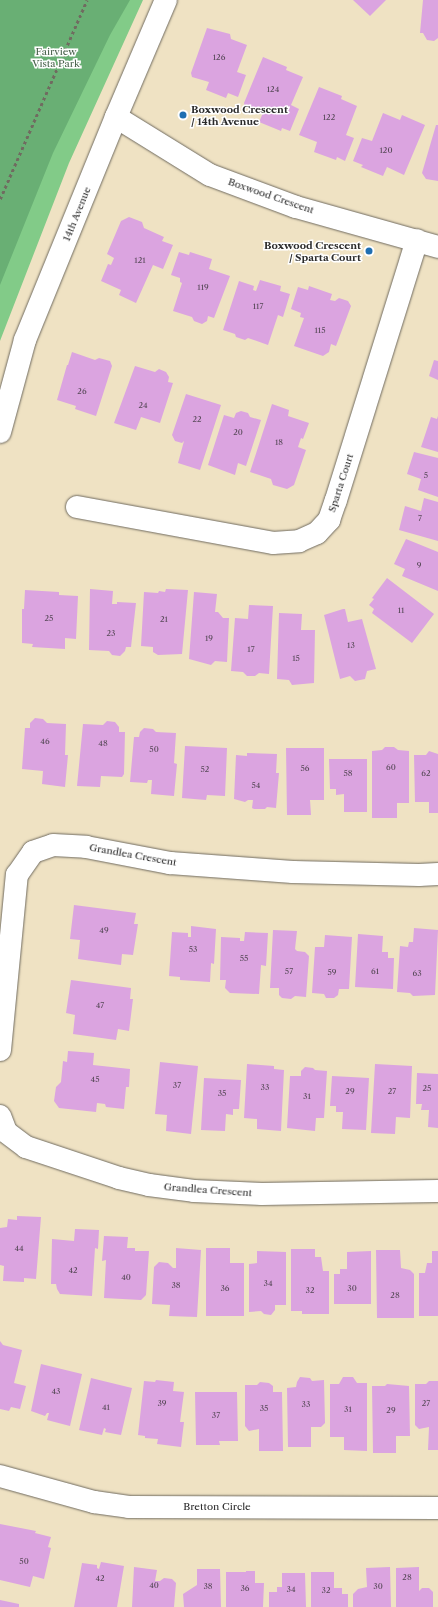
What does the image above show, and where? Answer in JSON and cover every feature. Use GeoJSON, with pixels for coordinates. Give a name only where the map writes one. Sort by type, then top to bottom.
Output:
{"type":"FeatureCollection","features":[{"type":"Feature","properties":{"kind":"street","name":"14th Avenue"},"geometry":{"type":"LineString","coordinates":[[0,432],[25,340],[116,117],[166,0]]}},
{"type":"Feature","properties":{"kind":"street","name":"Boxwood Crescent"},"geometry":{"type":"LineString","coordinates":[[116,117],[210,175],[296,207],[438,247]]}},
{"type":"Feature","properties":{"kind":"street","name":"Sparta Court"},"geometry":{"type":"LineString","coordinates":[[77,506],[273,543],[300,541],[317,533],[329,520],[336,500],[417,240]]}},
{"type":"Feature","properties":{"kind":"street","name":"Grandlea Crescent"},"geometry":{"type":"LineString","coordinates":[[0,1050],[17,876],[33,852],[53,846],[86,846],[170,863],[293,872],[419,875],[438,874]]}},
{"type":"Feature","properties":{"kind":"street","name":"Grandlea Crescent"},"geometry":{"type":"LineString","coordinates":[[0,1116],[6,1132],[26,1147],[119,1178],[149,1185],[194,1191],[262,1194],[438,1191]]}},
{"type":"Feature","properties":{"kind":"street","name":"Bretton Circle"},"geometry":{"type":"LineString","coordinates":[[0,1476],[94,1502],[129,1507],[438,1508]]}},
{"type":"Feature","properties":{"kind":"path"},"geometry":{"type":"LineString","coordinates":[[0,199],[86,0]]}},
{"type":"Feature","properties":{"kind":"green space","name":"Fairview Vista Park"},"geometry":{"type":"Polygon","coordinates":[[[0,0],[143,0],[69,163],[0,341],[0,0]]]}},
{"type":"Feature","properties":{"kind":"green space","name":"Fairview Vista Park"},"geometry":{"type":"Polygon","coordinates":[[[0,0],[130,0],[110,35],[53,153],[0,285],[0,0]]]}},
{"type":"Feature","properties":{"kind":"building"},"geometry":{"type":"Polygon","coordinates":[[[353,0],[386,0],[370,16],[353,0]]]}},
{"type":"Feature","properties":{"kind":"building"},"geometry":{"type":"Polygon","coordinates":[[[423,0],[438,0],[438,38],[434,41],[427,40],[423,33],[420,33],[423,0]]]}},
{"type":"Feature","properties":{"kind":"building"},"geometry":{"type":"Polygon","coordinates":[[[207,28],[230,34],[231,39],[247,45],[237,72],[246,75],[238,97],[228,93],[226,98],[206,90],[209,82],[192,77],[191,73],[207,28]]]}},
{"type":"Feature","properties":{"kind":"building"},"geometry":{"type":"Polygon","coordinates":[[[263,57],[287,67],[286,70],[303,77],[291,105],[299,109],[290,131],[282,128],[281,131],[259,122],[263,113],[245,107],[244,103],[263,57]]]}},
{"type":"Feature","properties":{"kind":"building"},"geometry":{"type":"Polygon","coordinates":[[[319,87],[342,96],[341,99],[357,106],[346,135],[354,138],[345,161],[337,157],[336,160],[314,152],[317,142],[299,135],[319,87]]]}},
{"type":"Feature","properties":{"kind":"building"},"geometry":{"type":"Polygon","coordinates":[[[383,113],[400,120],[402,115],[425,125],[404,175],[387,167],[383,176],[361,167],[363,165],[353,161],[362,138],[372,141],[383,113]]]}},
{"type":"Feature","properties":{"kind":"building"},"geometry":{"type":"Polygon","coordinates":[[[436,125],[438,125],[438,181],[426,179],[422,173],[436,125]]]}},
{"type":"Feature","properties":{"kind":"building"},"geometry":{"type":"Polygon","coordinates":[[[129,217],[142,222],[144,228],[164,237],[162,241],[173,245],[163,269],[153,265],[136,303],[119,295],[121,290],[101,281],[108,264],[111,265],[114,258],[107,254],[121,221],[129,217]]]}},
{"type":"Feature","properties":{"kind":"building"},"geometry":{"type":"Polygon","coordinates":[[[179,252],[189,255],[190,252],[212,259],[209,269],[230,276],[214,318],[208,316],[207,321],[202,324],[194,321],[192,317],[173,311],[182,283],[180,282],[180,278],[171,275],[179,252]]]}},
{"type":"Feature","properties":{"kind":"building"},"geometry":{"type":"Polygon","coordinates":[[[260,280],[281,286],[280,291],[290,294],[283,317],[278,315],[268,345],[248,338],[245,340],[236,337],[235,334],[223,330],[239,281],[254,286],[253,290],[256,291],[260,280]]]}},
{"type":"Feature","properties":{"kind":"building"},"geometry":{"type":"Polygon","coordinates":[[[309,286],[332,294],[330,300],[335,301],[339,298],[348,301],[351,306],[336,346],[331,344],[329,352],[323,356],[294,346],[304,318],[300,317],[301,313],[291,309],[298,287],[308,290],[309,286]]]}},
{"type":"Feature","properties":{"kind":"building"},"geometry":{"type":"Polygon","coordinates":[[[72,352],[95,360],[99,358],[110,361],[112,366],[96,416],[75,409],[76,406],[57,400],[72,352]]]}},
{"type":"Feature","properties":{"kind":"building"},"geometry":{"type":"Polygon","coordinates":[[[434,360],[438,361],[438,380],[429,376],[434,360]]]}},
{"type":"Feature","properties":{"kind":"building"},"geometry":{"type":"Polygon","coordinates":[[[135,366],[155,372],[159,369],[166,372],[169,377],[168,382],[173,383],[160,423],[141,417],[136,430],[114,423],[135,366]]]}},
{"type":"Feature","properties":{"kind":"building"},"geometry":{"type":"Polygon","coordinates":[[[186,394],[221,405],[200,470],[178,463],[184,441],[182,443],[175,441],[172,435],[186,394]]]}},
{"type":"Feature","properties":{"kind":"building"},"geometry":{"type":"Polygon","coordinates":[[[272,404],[289,410],[288,416],[309,423],[303,439],[301,438],[298,447],[306,450],[294,485],[287,489],[273,485],[271,479],[250,472],[272,404]]]}},
{"type":"Feature","properties":{"kind":"building"},"geometry":{"type":"Polygon","coordinates":[[[241,411],[248,413],[250,417],[261,420],[246,466],[238,463],[235,475],[208,465],[224,415],[234,418],[236,413],[241,411]]]}},
{"type":"Feature","properties":{"kind":"building"},"geometry":{"type":"Polygon","coordinates":[[[438,416],[438,452],[421,447],[431,417],[437,419],[438,416]]]}},
{"type":"Feature","properties":{"kind":"building"},"geometry":{"type":"Polygon","coordinates":[[[414,452],[438,458],[438,497],[418,490],[421,479],[407,474],[414,452]]]}},
{"type":"Feature","properties":{"kind":"building"},"geometry":{"type":"Polygon","coordinates":[[[424,498],[438,502],[438,541],[399,530],[405,506],[421,511],[424,498]]]}},
{"type":"Feature","properties":{"kind":"building"},"geometry":{"type":"Polygon","coordinates":[[[406,539],[438,552],[438,591],[402,576],[405,569],[394,564],[406,539]]]}},
{"type":"Feature","properties":{"kind":"building"},"geometry":{"type":"Polygon","coordinates":[[[387,578],[434,614],[412,643],[372,613],[374,609],[369,605],[374,599],[372,598],[387,578]]]}},
{"type":"Feature","properties":{"kind":"building"},"geometry":{"type":"Polygon","coordinates":[[[90,589],[113,591],[112,604],[117,604],[117,602],[136,603],[131,647],[126,647],[125,651],[120,656],[112,655],[109,651],[89,650],[90,589]]]}},
{"type":"Feature","properties":{"kind":"building"},"geometry":{"type":"Polygon","coordinates":[[[166,589],[188,590],[182,654],[158,655],[153,652],[153,647],[141,646],[144,592],[158,593],[159,591],[165,592],[166,589]]]}},
{"type":"Feature","properties":{"kind":"building"},"geometry":{"type":"Polygon","coordinates":[[[25,590],[59,592],[59,595],[78,596],[76,639],[65,638],[65,649],[32,647],[33,644],[22,643],[22,609],[24,609],[25,590]]]}},
{"type":"Feature","properties":{"kind":"building"},"geometry":{"type":"Polygon","coordinates":[[[194,592],[217,594],[215,612],[218,612],[223,618],[229,618],[227,662],[215,661],[211,665],[189,659],[194,592]]]}},
{"type":"Feature","properties":{"kind":"building"},"geometry":{"type":"Polygon","coordinates":[[[249,605],[273,606],[269,674],[259,673],[255,676],[247,676],[243,672],[231,671],[235,618],[248,619],[249,605]]]}},
{"type":"Feature","properties":{"kind":"building"},"geometry":{"type":"Polygon","coordinates":[[[345,609],[348,622],[362,619],[376,669],[367,671],[365,679],[355,681],[350,676],[340,679],[324,615],[345,609]]]}},
{"type":"Feature","properties":{"kind":"building"},"geometry":{"type":"Polygon","coordinates":[[[279,613],[302,614],[301,630],[315,630],[314,683],[292,685],[289,680],[277,679],[279,613]]]}},
{"type":"Feature","properties":{"kind":"building"},"geometry":{"type":"Polygon","coordinates":[[[35,718],[43,719],[47,723],[66,724],[65,755],[68,755],[65,787],[42,784],[43,771],[22,769],[25,728],[30,728],[30,723],[35,718]]]}},
{"type":"Feature","properties":{"kind":"building"},"geometry":{"type":"Polygon","coordinates":[[[107,721],[115,722],[119,727],[119,732],[125,732],[124,774],[122,777],[101,776],[100,787],[77,786],[83,724],[103,725],[107,721]]]}},
{"type":"Feature","properties":{"kind":"building"},"geometry":{"type":"Polygon","coordinates":[[[144,728],[153,729],[156,732],[176,733],[174,763],[177,764],[174,796],[151,794],[152,780],[148,780],[147,783],[130,782],[134,737],[139,737],[140,732],[144,728]]]}},
{"type":"Feature","properties":{"kind":"building"},"geometry":{"type":"Polygon","coordinates":[[[185,746],[227,748],[225,796],[207,795],[206,800],[182,798],[185,746]]]}},
{"type":"Feature","properties":{"kind":"building"},"geometry":{"type":"Polygon","coordinates":[[[385,747],[394,747],[398,750],[409,751],[409,803],[397,803],[397,818],[372,818],[372,751],[382,750],[385,747]]]}},
{"type":"Feature","properties":{"kind":"building"},"geometry":{"type":"Polygon","coordinates":[[[286,748],[324,748],[324,800],[310,800],[311,815],[287,815],[286,748]]]}},
{"type":"Feature","properties":{"kind":"building"},"geometry":{"type":"Polygon","coordinates":[[[429,751],[438,754],[438,813],[429,813],[429,802],[415,802],[414,755],[426,755],[429,751]]]}},
{"type":"Feature","properties":{"kind":"building"},"geometry":{"type":"Polygon","coordinates":[[[247,753],[277,754],[276,773],[279,773],[276,808],[267,807],[265,809],[254,809],[252,808],[253,800],[248,800],[245,802],[234,799],[236,755],[247,756],[247,753]]]}},
{"type":"Feature","properties":{"kind":"building"},"geometry":{"type":"Polygon","coordinates":[[[329,759],[367,759],[367,812],[344,812],[344,794],[336,795],[336,789],[330,789],[329,759]]]}},
{"type":"Feature","properties":{"kind":"building"},"geometry":{"type":"Polygon","coordinates":[[[74,905],[136,913],[134,924],[138,924],[133,955],[122,954],[121,965],[78,959],[80,940],[70,939],[74,905]]]}},
{"type":"Feature","properties":{"kind":"building"},"geometry":{"type":"Polygon","coordinates":[[[191,926],[216,929],[214,964],[211,963],[210,982],[180,980],[180,977],[169,976],[172,932],[188,933],[188,937],[191,937],[191,926]]]}},
{"type":"Feature","properties":{"kind":"building"},"geometry":{"type":"Polygon","coordinates":[[[414,928],[438,930],[435,995],[413,996],[410,993],[397,992],[400,946],[408,947],[409,942],[413,942],[414,928]]]}},
{"type":"Feature","properties":{"kind":"building"},"geometry":{"type":"Polygon","coordinates":[[[273,930],[297,931],[295,949],[297,951],[305,952],[309,956],[306,997],[295,996],[291,999],[282,998],[279,995],[279,988],[270,988],[273,930]]]}},
{"type":"Feature","properties":{"kind":"building"},"geometry":{"type":"Polygon","coordinates":[[[245,932],[268,933],[266,966],[261,965],[259,994],[230,993],[225,988],[226,980],[220,980],[221,937],[240,938],[240,941],[244,941],[245,932]]]}},
{"type":"Feature","properties":{"kind":"building"},"geometry":{"type":"Polygon","coordinates":[[[358,934],[383,936],[382,952],[388,952],[388,958],[394,958],[393,989],[355,987],[358,934]]]}},
{"type":"Feature","properties":{"kind":"building"},"geometry":{"type":"Polygon","coordinates":[[[325,935],[352,937],[349,989],[339,989],[338,995],[334,998],[326,998],[324,994],[312,993],[315,947],[324,947],[325,935]]]}},
{"type":"Feature","properties":{"kind":"building"},"geometry":{"type":"Polygon","coordinates":[[[71,980],[131,988],[130,999],[133,999],[129,1031],[118,1029],[116,1040],[73,1034],[75,1015],[66,1013],[71,980]]]}},
{"type":"Feature","properties":{"kind":"building"},"geometry":{"type":"Polygon","coordinates":[[[68,1051],[94,1053],[93,1065],[130,1069],[129,1087],[126,1087],[124,1109],[106,1107],[105,1104],[97,1103],[96,1112],[59,1108],[54,1101],[56,1087],[61,1082],[63,1061],[67,1062],[68,1051]]]}},
{"type":"Feature","properties":{"kind":"building"},"geometry":{"type":"Polygon","coordinates":[[[160,1062],[198,1066],[191,1134],[166,1131],[167,1115],[155,1114],[160,1062]]]}},
{"type":"Feature","properties":{"kind":"building"},"geometry":{"type":"Polygon","coordinates":[[[247,1064],[274,1066],[274,1069],[284,1070],[281,1131],[257,1129],[257,1119],[244,1118],[247,1064]]]}},
{"type":"Feature","properties":{"kind":"building"},"geometry":{"type":"Polygon","coordinates":[[[375,1064],[412,1066],[410,1118],[396,1117],[395,1134],[371,1133],[375,1064]]]}},
{"type":"Feature","properties":{"kind":"building"},"geometry":{"type":"Polygon","coordinates":[[[305,1067],[327,1071],[324,1118],[316,1118],[315,1131],[287,1128],[290,1076],[301,1076],[301,1071],[305,1067]]]}},
{"type":"Feature","properties":{"kind":"building"},"geometry":{"type":"Polygon","coordinates":[[[417,1073],[438,1074],[438,1128],[428,1127],[429,1110],[421,1110],[422,1104],[416,1104],[417,1073]]]}},
{"type":"Feature","properties":{"kind":"building"},"geometry":{"type":"Polygon","coordinates":[[[332,1076],[369,1078],[366,1130],[342,1129],[343,1112],[336,1112],[336,1106],[330,1106],[332,1076]]]}},
{"type":"Feature","properties":{"kind":"building"},"geometry":{"type":"Polygon","coordinates":[[[204,1078],[241,1080],[239,1109],[233,1109],[233,1115],[226,1114],[225,1131],[201,1130],[204,1078]]]}},
{"type":"Feature","properties":{"kind":"building"},"geometry":{"type":"Polygon","coordinates":[[[17,1216],[41,1217],[36,1279],[24,1278],[24,1282],[3,1281],[4,1266],[0,1265],[0,1228],[7,1227],[8,1219],[17,1220],[17,1216]]]}},
{"type":"Feature","properties":{"kind":"building"},"geometry":{"type":"Polygon","coordinates":[[[75,1229],[99,1230],[98,1249],[95,1248],[92,1296],[60,1294],[56,1284],[51,1284],[52,1239],[74,1241],[75,1229]]]}},
{"type":"Feature","properties":{"kind":"building"},"geometry":{"type":"Polygon","coordinates":[[[104,1236],[128,1237],[127,1248],[135,1248],[135,1251],[149,1251],[146,1295],[141,1300],[104,1298],[106,1260],[102,1261],[104,1236]]]}},
{"type":"Feature","properties":{"kind":"building"},"geometry":{"type":"Polygon","coordinates":[[[176,1248],[201,1250],[197,1317],[169,1316],[170,1305],[152,1304],[154,1267],[159,1262],[168,1263],[173,1268],[176,1268],[176,1248]]]}},
{"type":"Feature","properties":{"kind":"building"},"geometry":{"type":"Polygon","coordinates":[[[206,1248],[230,1248],[230,1263],[244,1263],[244,1316],[206,1316],[206,1248]]]}},
{"type":"Feature","properties":{"kind":"building"},"geometry":{"type":"Polygon","coordinates":[[[291,1249],[315,1249],[315,1257],[321,1257],[323,1271],[329,1271],[329,1314],[302,1314],[302,1311],[291,1311],[291,1249]]]}},
{"type":"Feature","properties":{"kind":"building"},"geometry":{"type":"Polygon","coordinates":[[[376,1250],[400,1250],[401,1268],[410,1270],[414,1274],[414,1318],[377,1318],[376,1250]]]}},
{"type":"Feature","properties":{"kind":"building"},"geometry":{"type":"Polygon","coordinates":[[[257,1251],[286,1252],[286,1305],[275,1305],[275,1310],[271,1315],[264,1314],[261,1311],[249,1312],[249,1264],[257,1263],[257,1251]]]}},
{"type":"Feature","properties":{"kind":"building"},"geometry":{"type":"Polygon","coordinates":[[[371,1251],[371,1304],[334,1304],[334,1274],[340,1274],[340,1269],[347,1269],[347,1252],[371,1251]]]}},
{"type":"Feature","properties":{"kind":"building"},"geometry":{"type":"Polygon","coordinates":[[[432,1251],[438,1251],[438,1316],[419,1316],[419,1273],[425,1273],[427,1263],[432,1263],[432,1251]]]}},
{"type":"Feature","properties":{"kind":"building"},"geometry":{"type":"Polygon","coordinates":[[[0,1341],[3,1345],[22,1350],[14,1383],[26,1386],[20,1409],[11,1407],[9,1411],[0,1409],[0,1341]]]}},
{"type":"Feature","properties":{"kind":"building"},"geometry":{"type":"Polygon","coordinates":[[[41,1364],[82,1374],[70,1426],[47,1420],[49,1413],[45,1416],[31,1411],[41,1364]]]}},
{"type":"Feature","properties":{"kind":"building"},"geometry":{"type":"Polygon","coordinates":[[[300,1377],[310,1378],[312,1381],[324,1380],[325,1423],[321,1427],[311,1427],[311,1447],[288,1447],[287,1388],[296,1387],[300,1377]]]}},
{"type":"Feature","properties":{"kind":"building"},"geometry":{"type":"Polygon","coordinates":[[[343,1377],[353,1377],[357,1383],[367,1383],[367,1451],[344,1450],[344,1437],[330,1437],[330,1384],[339,1384],[343,1377]]]}},
{"type":"Feature","properties":{"kind":"building"},"geometry":{"type":"Polygon","coordinates":[[[91,1378],[132,1388],[121,1435],[105,1432],[106,1429],[104,1428],[102,1435],[79,1430],[91,1378]]]}},
{"type":"Feature","properties":{"kind":"building"},"geometry":{"type":"Polygon","coordinates":[[[156,1380],[174,1382],[173,1391],[184,1392],[180,1422],[184,1422],[181,1447],[157,1444],[158,1439],[145,1438],[145,1436],[138,1435],[144,1381],[155,1382],[156,1380]]]}},
{"type":"Feature","properties":{"kind":"building"},"geometry":{"type":"Polygon","coordinates":[[[429,1381],[438,1381],[438,1450],[428,1450],[429,1427],[419,1429],[415,1425],[415,1384],[426,1384],[429,1381]]]}},
{"type":"Feature","properties":{"kind":"building"},"geometry":{"type":"Polygon","coordinates":[[[260,1382],[269,1383],[273,1386],[273,1392],[282,1392],[283,1451],[259,1451],[259,1429],[249,1431],[245,1426],[245,1385],[257,1385],[260,1382]]]}},
{"type":"Feature","properties":{"kind":"building"},"geometry":{"type":"Polygon","coordinates":[[[387,1384],[409,1386],[410,1436],[396,1436],[396,1453],[373,1453],[372,1386],[385,1386],[387,1384]]]}},
{"type":"Feature","properties":{"kind":"building"},"geometry":{"type":"Polygon","coordinates":[[[195,1392],[237,1392],[238,1441],[219,1441],[220,1445],[196,1445],[195,1392]]]}},
{"type":"Feature","properties":{"kind":"building"},"geometry":{"type":"Polygon","coordinates":[[[0,1524],[36,1531],[35,1533],[51,1537],[48,1547],[51,1548],[44,1579],[33,1576],[30,1587],[0,1580],[0,1524]]]}},
{"type":"Feature","properties":{"kind":"building"},"geometry":{"type":"Polygon","coordinates":[[[101,1562],[124,1566],[117,1607],[74,1607],[82,1563],[97,1565],[97,1568],[99,1569],[101,1562]]]}},
{"type":"Feature","properties":{"kind":"building"},"geometry":{"type":"Polygon","coordinates":[[[134,1567],[157,1570],[155,1581],[160,1581],[164,1578],[172,1579],[176,1583],[174,1607],[132,1607],[134,1567]]]}},
{"type":"Feature","properties":{"kind":"building"},"geometry":{"type":"Polygon","coordinates":[[[390,1567],[391,1607],[353,1607],[353,1594],[358,1589],[367,1587],[366,1568],[390,1567]]]}},
{"type":"Feature","properties":{"kind":"building"},"geometry":{"type":"Polygon","coordinates":[[[419,1567],[419,1591],[422,1588],[429,1588],[433,1592],[433,1607],[396,1607],[396,1568],[419,1567]]]}},
{"type":"Feature","properties":{"kind":"building"},"geometry":{"type":"Polygon","coordinates":[[[197,1569],[220,1569],[221,1607],[184,1607],[183,1594],[197,1585],[197,1569]]]}},
{"type":"Feature","properties":{"kind":"building"},"geometry":{"type":"Polygon","coordinates":[[[255,1571],[255,1583],[264,1583],[263,1607],[226,1607],[226,1572],[255,1571]]]}},
{"type":"Feature","properties":{"kind":"building"},"geometry":{"type":"Polygon","coordinates":[[[311,1572],[334,1572],[334,1588],[342,1588],[342,1594],[348,1594],[348,1607],[311,1607],[311,1572]]]}},
{"type":"Feature","properties":{"kind":"building"},"geometry":{"type":"Polygon","coordinates":[[[282,1573],[305,1573],[306,1607],[269,1607],[269,1592],[277,1592],[277,1587],[282,1587],[282,1573]]]}},
{"type":"Feature","properties":{"kind":"building"},"geometry":{"type":"Polygon","coordinates":[[[0,1600],[19,1604],[19,1607],[0,1607],[0,1600]]]}},
{"type":"Feature","properties":{"kind":"place","name":"Boxwood Crescent / 14th Avenue"},"geometry":{"type":"Point","coordinates":[183,115]}},
{"type":"Feature","properties":{"kind":"place","name":"Boxwood Crescent / Sparta Court"},"geometry":{"type":"Point","coordinates":[369,251]}}]}
